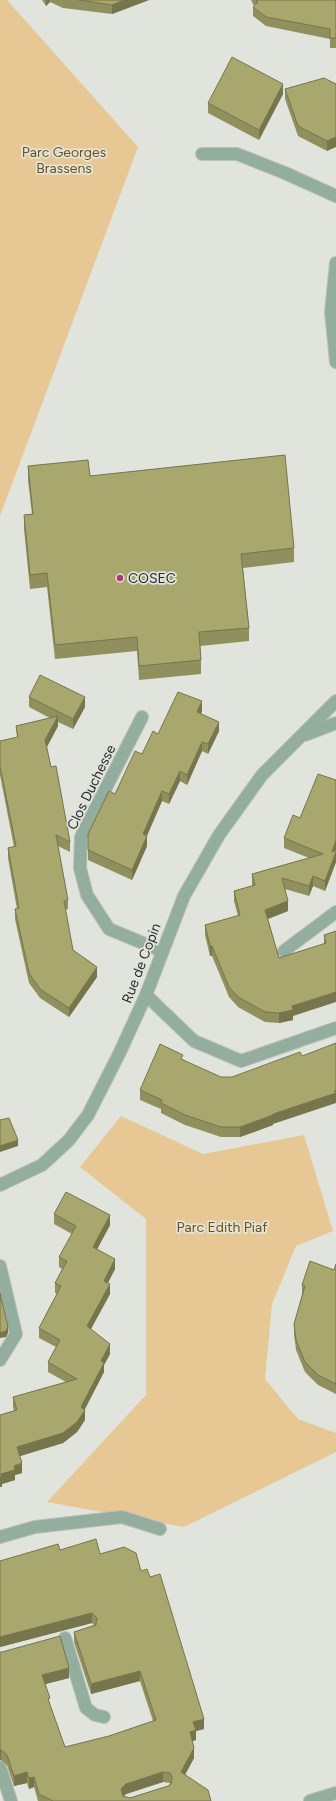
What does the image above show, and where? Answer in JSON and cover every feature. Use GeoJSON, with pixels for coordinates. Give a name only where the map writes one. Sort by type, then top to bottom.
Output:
{"type":"FeatureCollection","features":[{"type":"Feature","properties":{"kind":"street"},"geometry":{"type":"LineString","coordinates":[[202,154],[237,154],[286,173],[336,196]]}},
{"type":"Feature","properties":{"kind":"street"},"geometry":{"type":"LineString","coordinates":[[336,263],[331,312],[336,362]]}},
{"type":"Feature","properties":{"kind":"street","name":"Rue de Copin"},"geometry":{"type":"LineString","coordinates":[[0,1185],[42,1165],[69,1140],[88,1116],[146,995],[184,896],[219,835],[262,776],[336,701]]}},
{"type":"Feature","properties":{"kind":"street","name":"Clos Duchesse"},"geometry":{"type":"LineString","coordinates":[[142,717],[81,837],[80,868],[87,895],[109,929],[162,951]]}},
{"type":"Feature","properties":{"kind":"street"},"geometry":{"type":"LineString","coordinates":[[300,737],[336,723]]}},
{"type":"Feature","properties":{"kind":"street"},"geometry":{"type":"LineString","coordinates":[[284,951],[336,912]]}},
{"type":"Feature","properties":{"kind":"street"},"geometry":{"type":"LineString","coordinates":[[146,995],[194,1041],[241,1061],[336,1028]]}},
{"type":"Feature","properties":{"kind":"street"},"geometry":{"type":"LineString","coordinates":[[0,1266],[16,1334],[0,1360]]}},
{"type":"Feature","properties":{"kind":"street"},"geometry":{"type":"LineString","coordinates":[[0,1538],[34,1526],[122,1517],[160,1529]]}},
{"type":"Feature","properties":{"kind":"street"},"geometry":{"type":"LineString","coordinates":[[51,1642],[78,1634]]}},
{"type":"Feature","properties":{"kind":"street"},"geometry":{"type":"LineString","coordinates":[[65,1638],[86,1708],[95,1715],[104,1718]]}},
{"type":"Feature","properties":{"kind":"street"},"geometry":{"type":"LineString","coordinates":[[0,1767],[11,1801]]}},
{"type":"Feature","properties":{"kind":"street"},"geometry":{"type":"LineString","coordinates":[[310,1801],[336,1793]]}},
{"type":"Feature","properties":{"kind":"green space","name":"Parc Georges Brassens"},"geometry":{"type":"Polygon","coordinates":[[[0,0],[7,0],[138,147],[0,516],[0,0]]]}},
{"type":"Feature","properties":{"kind":"green space","name":"Parc Edith Piaf"},"geometry":{"type":"Polygon","coordinates":[[[121,1116],[203,1154],[304,1135],[333,1231],[296,1246],[272,1304],[265,1379],[298,1419],[336,1433],[336,1452],[184,1527],[47,1502],[146,1395],[146,1219],[80,1167],[121,1116]]]}},
{"type":"Feature","properties":{"kind":"building"},"geometry":{"type":"Polygon","coordinates":[[[79,0],[124,0],[112,5],[79,0]]]}},
{"type":"Feature","properties":{"kind":"building"},"geometry":{"type":"Polygon","coordinates":[[[256,0],[336,0],[336,38],[330,38],[330,29],[266,17],[253,7],[258,2],[256,0]]]}},
{"type":"Feature","properties":{"kind":"building"},"geometry":{"type":"Polygon","coordinates":[[[232,57],[283,84],[259,130],[208,103],[232,57]]]}},
{"type":"Feature","properties":{"kind":"building"},"geometry":{"type":"Polygon","coordinates":[[[324,78],[336,84],[336,137],[327,141],[298,126],[285,89],[324,78]]]}},
{"type":"Feature","properties":{"kind":"building","name":"COSEC"},"geometry":{"type":"Polygon","coordinates":[[[285,455],[294,548],[241,554],[249,628],[199,632],[201,660],[139,666],[137,637],[55,645],[47,573],[30,575],[24,515],[33,514],[28,466],[88,460],[90,476],[285,455]]]}},
{"type":"Feature","properties":{"kind":"building"},"geometry":{"type":"Polygon","coordinates":[[[40,675],[85,697],[73,719],[29,697],[40,675]]]}},
{"type":"Feature","properties":{"kind":"building"},"geometry":{"type":"Polygon","coordinates":[[[178,692],[202,701],[197,712],[219,722],[208,744],[202,742],[187,775],[180,771],[169,794],[162,791],[143,834],[147,836],[132,870],[88,850],[88,834],[109,791],[115,794],[135,751],[142,754],[153,731],[158,734],[178,692]]]}},
{"type":"Feature","properties":{"kind":"building"},"geometry":{"type":"Polygon","coordinates":[[[58,716],[45,740],[51,767],[56,766],[70,842],[56,835],[68,900],[64,901],[73,950],[97,967],[69,1008],[40,989],[29,973],[15,909],[19,908],[8,848],[16,846],[0,766],[0,741],[18,737],[16,726],[58,716]]]}},
{"type":"Feature","properties":{"kind":"building"},"geometry":{"type":"Polygon","coordinates":[[[318,774],[336,780],[336,840],[332,852],[336,850],[336,852],[325,881],[313,876],[309,886],[282,878],[288,901],[265,910],[279,958],[326,943],[324,935],[336,931],[336,992],[292,1006],[293,1010],[279,1013],[265,1012],[238,997],[229,987],[212,946],[210,946],[205,925],[240,915],[234,891],[255,885],[252,874],[323,854],[284,838],[293,815],[300,818],[318,774]]]}},
{"type":"Feature","properties":{"kind":"building"},"geometry":{"type":"Polygon","coordinates":[[[336,1043],[336,1090],[334,1091],[336,1093],[273,1114],[240,1127],[221,1127],[185,1115],[161,1103],[162,1100],[140,1090],[160,1044],[183,1055],[181,1059],[221,1077],[232,1077],[300,1052],[302,1056],[336,1043]]]}},
{"type":"Feature","properties":{"kind":"building"},"geometry":{"type":"Polygon","coordinates":[[[9,1118],[18,1140],[0,1146],[0,1120],[9,1118]]]}},
{"type":"Feature","properties":{"kind":"building"},"geometry":{"type":"Polygon","coordinates":[[[66,1192],[110,1215],[93,1247],[115,1259],[104,1281],[110,1284],[87,1326],[110,1344],[101,1361],[104,1363],[81,1407],[85,1410],[77,1422],[63,1433],[17,1447],[22,1463],[14,1466],[15,1470],[1,1474],[2,1477],[0,1477],[0,1415],[17,1410],[13,1397],[77,1379],[48,1362],[60,1340],[39,1328],[61,1286],[55,1283],[67,1261],[59,1257],[76,1226],[54,1214],[66,1192]]]}},
{"type":"Feature","properties":{"kind":"building"},"geometry":{"type":"Polygon","coordinates":[[[310,1261],[334,1270],[336,1264],[336,1384],[318,1375],[305,1362],[296,1340],[294,1324],[305,1286],[302,1285],[310,1261]]]}},
{"type":"Feature","properties":{"kind":"building"},"geometry":{"type":"Polygon","coordinates":[[[0,1293],[8,1327],[6,1331],[0,1333],[0,1293]]]}},
{"type":"Feature","properties":{"kind":"building"},"geometry":{"type":"Polygon","coordinates":[[[96,1539],[100,1554],[124,1547],[136,1553],[141,1571],[147,1569],[150,1577],[160,1574],[204,1719],[193,1722],[196,1730],[190,1732],[194,1748],[181,1772],[208,1790],[211,1801],[53,1801],[39,1794],[34,1777],[29,1778],[27,1772],[14,1776],[7,1755],[0,1750],[0,1652],[60,1636],[69,1668],[42,1675],[50,1698],[48,1699],[65,1747],[109,1736],[156,1720],[140,1671],[91,1684],[74,1632],[96,1625],[97,1618],[92,1613],[0,1637],[0,1561],[58,1544],[60,1550],[96,1539]],[[163,1772],[126,1784],[121,1789],[123,1796],[130,1798],[168,1786],[171,1784],[172,1777],[170,1773],[163,1772]]]}},
{"type":"Feature","properties":{"kind":"place","name":"COSEC"},"geometry":{"type":"Point","coordinates":[120,578]}}]}
